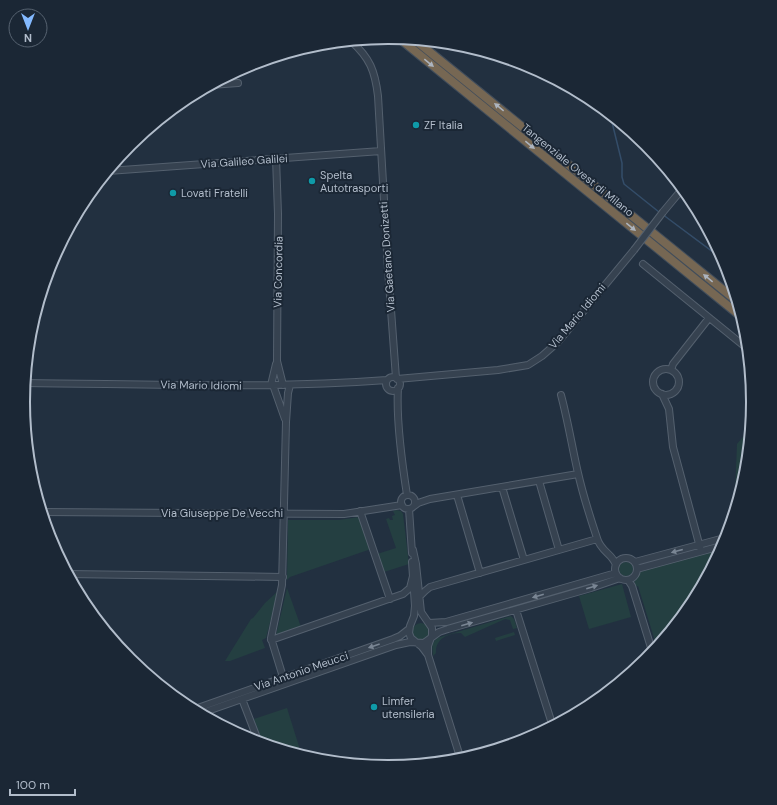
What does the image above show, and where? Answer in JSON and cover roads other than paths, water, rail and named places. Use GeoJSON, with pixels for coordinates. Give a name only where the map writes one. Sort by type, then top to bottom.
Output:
{"type":"FeatureCollection","features":[{"type":"Feature","properties":{"kind":"highway","name":"Tangenziale Ovest di Milano"},"geometry":{"type":"LineString","coordinates":[[407,45],[735,312]]}},
{"type":"Feature","properties":{"kind":"highway","name":"Tangenziale Ovest di Milano"},"geometry":{"type":"LineString","coordinates":[[422,46],[731,296]]}},
{"type":"Feature","properties":{"kind":"street","name":"Via Gaetano Donizetti"},"geometry":{"type":"LineString","coordinates":[[357,46],[363,51],[368,60],[376,81],[378,96],[394,364],[391,380]]}},
{"type":"Feature","properties":{"kind":"street"},"geometry":{"type":"LineString","coordinates":[[224,84],[238,83]]}},
{"type":"Feature","properties":{"kind":"street","name":"Via Galileo Galilei"},"geometry":{"type":"LineString","coordinates":[[115,170],[381,151]]}},
{"type":"Feature","properties":{"kind":"street","name":"Via Concordia"},"geometry":{"type":"LineString","coordinates":[[276,158],[278,214],[277,361],[283,385]]}},
{"type":"Feature","properties":{"kind":"street","name":"Via Mario Idiomi"},"geometry":{"type":"LineString","coordinates":[[31,383],[290,385],[391,380],[498,370],[528,365],[542,356],[558,342],[679,192]]}},
{"type":"Feature","properties":{"kind":"street"},"geometry":{"type":"LineString","coordinates":[[643,264],[742,344]]}},
{"type":"Feature","properties":{"kind":"street"},"geometry":{"type":"LineString","coordinates":[[671,370],[673,364],[709,318]]}},
{"type":"Feature","properties":{"kind":"street"},"geometry":{"type":"LineString","coordinates":[[277,361],[272,385],[286,422]]}},
{"type":"Feature","properties":{"kind":"street"},"geometry":{"type":"LineString","coordinates":[[668,409],[670,398],[679,386],[679,378],[674,371],[662,370],[655,376],[653,382],[655,388],[662,394],[668,409],[673,447],[701,552]]}},
{"type":"Feature","properties":{"kind":"street"},"geometry":{"type":"LineString","coordinates":[[391,391],[395,391],[408,378]]}},
{"type":"Feature","properties":{"kind":"street"},"geometry":{"type":"LineString","coordinates":[[398,401],[391,391],[387,389],[391,380],[399,387]]}},
{"type":"Feature","properties":{"kind":"street"},"geometry":{"type":"LineString","coordinates":[[283,678],[271,640],[282,585],[285,514],[286,422],[290,385]]}},
{"type":"Feature","properties":{"kind":"street"},"geometry":{"type":"LineString","coordinates":[[399,387],[398,401],[410,496],[415,502],[411,508],[413,576],[421,612],[432,628],[428,646],[428,655],[459,754]]}},
{"type":"Feature","properties":{"kind":"street"},"geometry":{"type":"LineString","coordinates":[[662,394],[674,392]]}},
{"type":"Feature","properties":{"kind":"street"},"geometry":{"type":"LineString","coordinates":[[416,642],[424,643],[431,637],[448,629],[620,578],[630,579],[635,576],[637,569],[635,562],[629,558],[622,559],[610,555],[603,550],[597,539],[578,474],[570,430],[561,395]]}},
{"type":"Feature","properties":{"kind":"street"},"geometry":{"type":"LineString","coordinates":[[430,499],[411,508],[404,508],[401,500],[403,497],[410,496],[420,499],[430,499],[578,474]]}},
{"type":"Feature","properties":{"kind":"street"},"geometry":{"type":"LineString","coordinates":[[538,481],[559,550]]}},
{"type":"Feature","properties":{"kind":"street"},"geometry":{"type":"LineString","coordinates":[[502,487],[524,560]]}},
{"type":"Feature","properties":{"kind":"street"},"geometry":{"type":"LineString","coordinates":[[457,495],[480,573]]}},
{"type":"Feature","properties":{"kind":"street","name":"Via Giuseppe De Vecchi"},"geometry":{"type":"LineString","coordinates":[[47,512],[344,514],[402,505]]}},
{"type":"Feature","properties":{"kind":"street"},"geometry":{"type":"LineString","coordinates":[[360,511],[390,598]]}},
{"type":"Feature","properties":{"kind":"street"},"geometry":{"type":"LineString","coordinates":[[417,598],[425,590],[430,588],[597,539]]}},
{"type":"Feature","properties":{"kind":"street"},"geometry":{"type":"LineString","coordinates":[[635,562],[720,539]]}},
{"type":"Feature","properties":{"kind":"street"},"geometry":{"type":"LineString","coordinates":[[637,569],[716,548]]}},
{"type":"Feature","properties":{"kind":"street"},"geometry":{"type":"LineString","coordinates":[[413,550],[418,582],[417,598],[409,636],[422,647],[428,655]]}},
{"type":"Feature","properties":{"kind":"street"},"geometry":{"type":"LineString","coordinates":[[610,555],[616,565],[616,572],[620,578]]}},
{"type":"Feature","properties":{"kind":"street"},"geometry":{"type":"LineString","coordinates":[[616,565],[622,559]]}},
{"type":"Feature","properties":{"kind":"street"},"geometry":{"type":"LineString","coordinates":[[410,626],[418,620],[427,622],[446,622],[616,572]]}},
{"type":"Feature","properties":{"kind":"street"},"geometry":{"type":"LineString","coordinates":[[74,574],[282,577]]}},
{"type":"Feature","properties":{"kind":"street"},"geometry":{"type":"LineString","coordinates":[[74,575],[80,574]]}},
{"type":"Feature","properties":{"kind":"street"},"geometry":{"type":"LineString","coordinates":[[271,640],[403,594],[410,588],[413,576]]}},
{"type":"Feature","properties":{"kind":"street"},"geometry":{"type":"LineString","coordinates":[[630,579],[651,647]]}},
{"type":"Feature","properties":{"kind":"street"},"geometry":{"type":"LineString","coordinates":[[418,582],[421,585],[430,588]]}},
{"type":"Feature","properties":{"kind":"street"},"geometry":{"type":"LineString","coordinates":[[403,594],[417,598]]}},
{"type":"Feature","properties":{"kind":"street"},"geometry":{"type":"LineString","coordinates":[[516,610],[551,722]]}},
{"type":"Feature","properties":{"kind":"street","name":"Via Antonio Meucci"},"geometry":{"type":"LineString","coordinates":[[200,707],[393,639],[400,636],[410,626]]}},
{"type":"Feature","properties":{"kind":"street","name":"Via Antonio Meucci"},"geometry":{"type":"LineString","coordinates":[[206,711],[396,645],[416,642]]}},
{"type":"Feature","properties":{"kind":"street"},"geometry":{"type":"LineString","coordinates":[[242,699],[256,736]]}},
{"type":"Feature","properties":{"kind":"waterway"},"geometry":{"type":"LineString","coordinates":[[612,122],[622,163],[622,177],[624,184],[659,212]]}},
{"type":"Feature","properties":{"kind":"waterway"},"geometry":{"type":"LineString","coordinates":[[662,214],[714,253]]}},
{"type":"Feature","properties":{"kind":"place","name":"ZF Italia"},"geometry":{"type":"Point","coordinates":[416,125]}},
{"type":"Feature","properties":{"kind":"place","name":"Spelta Autotrasporti"},"geometry":{"type":"Point","coordinates":[312,181]}},
{"type":"Feature","properties":{"kind":"place","name":"Lovati Fratelli"},"geometry":{"type":"Point","coordinates":[173,193]}},
{"type":"Feature","properties":{"kind":"place","name":"Limfer utensileria"},"geometry":{"type":"Point","coordinates":[374,707]}}]}
